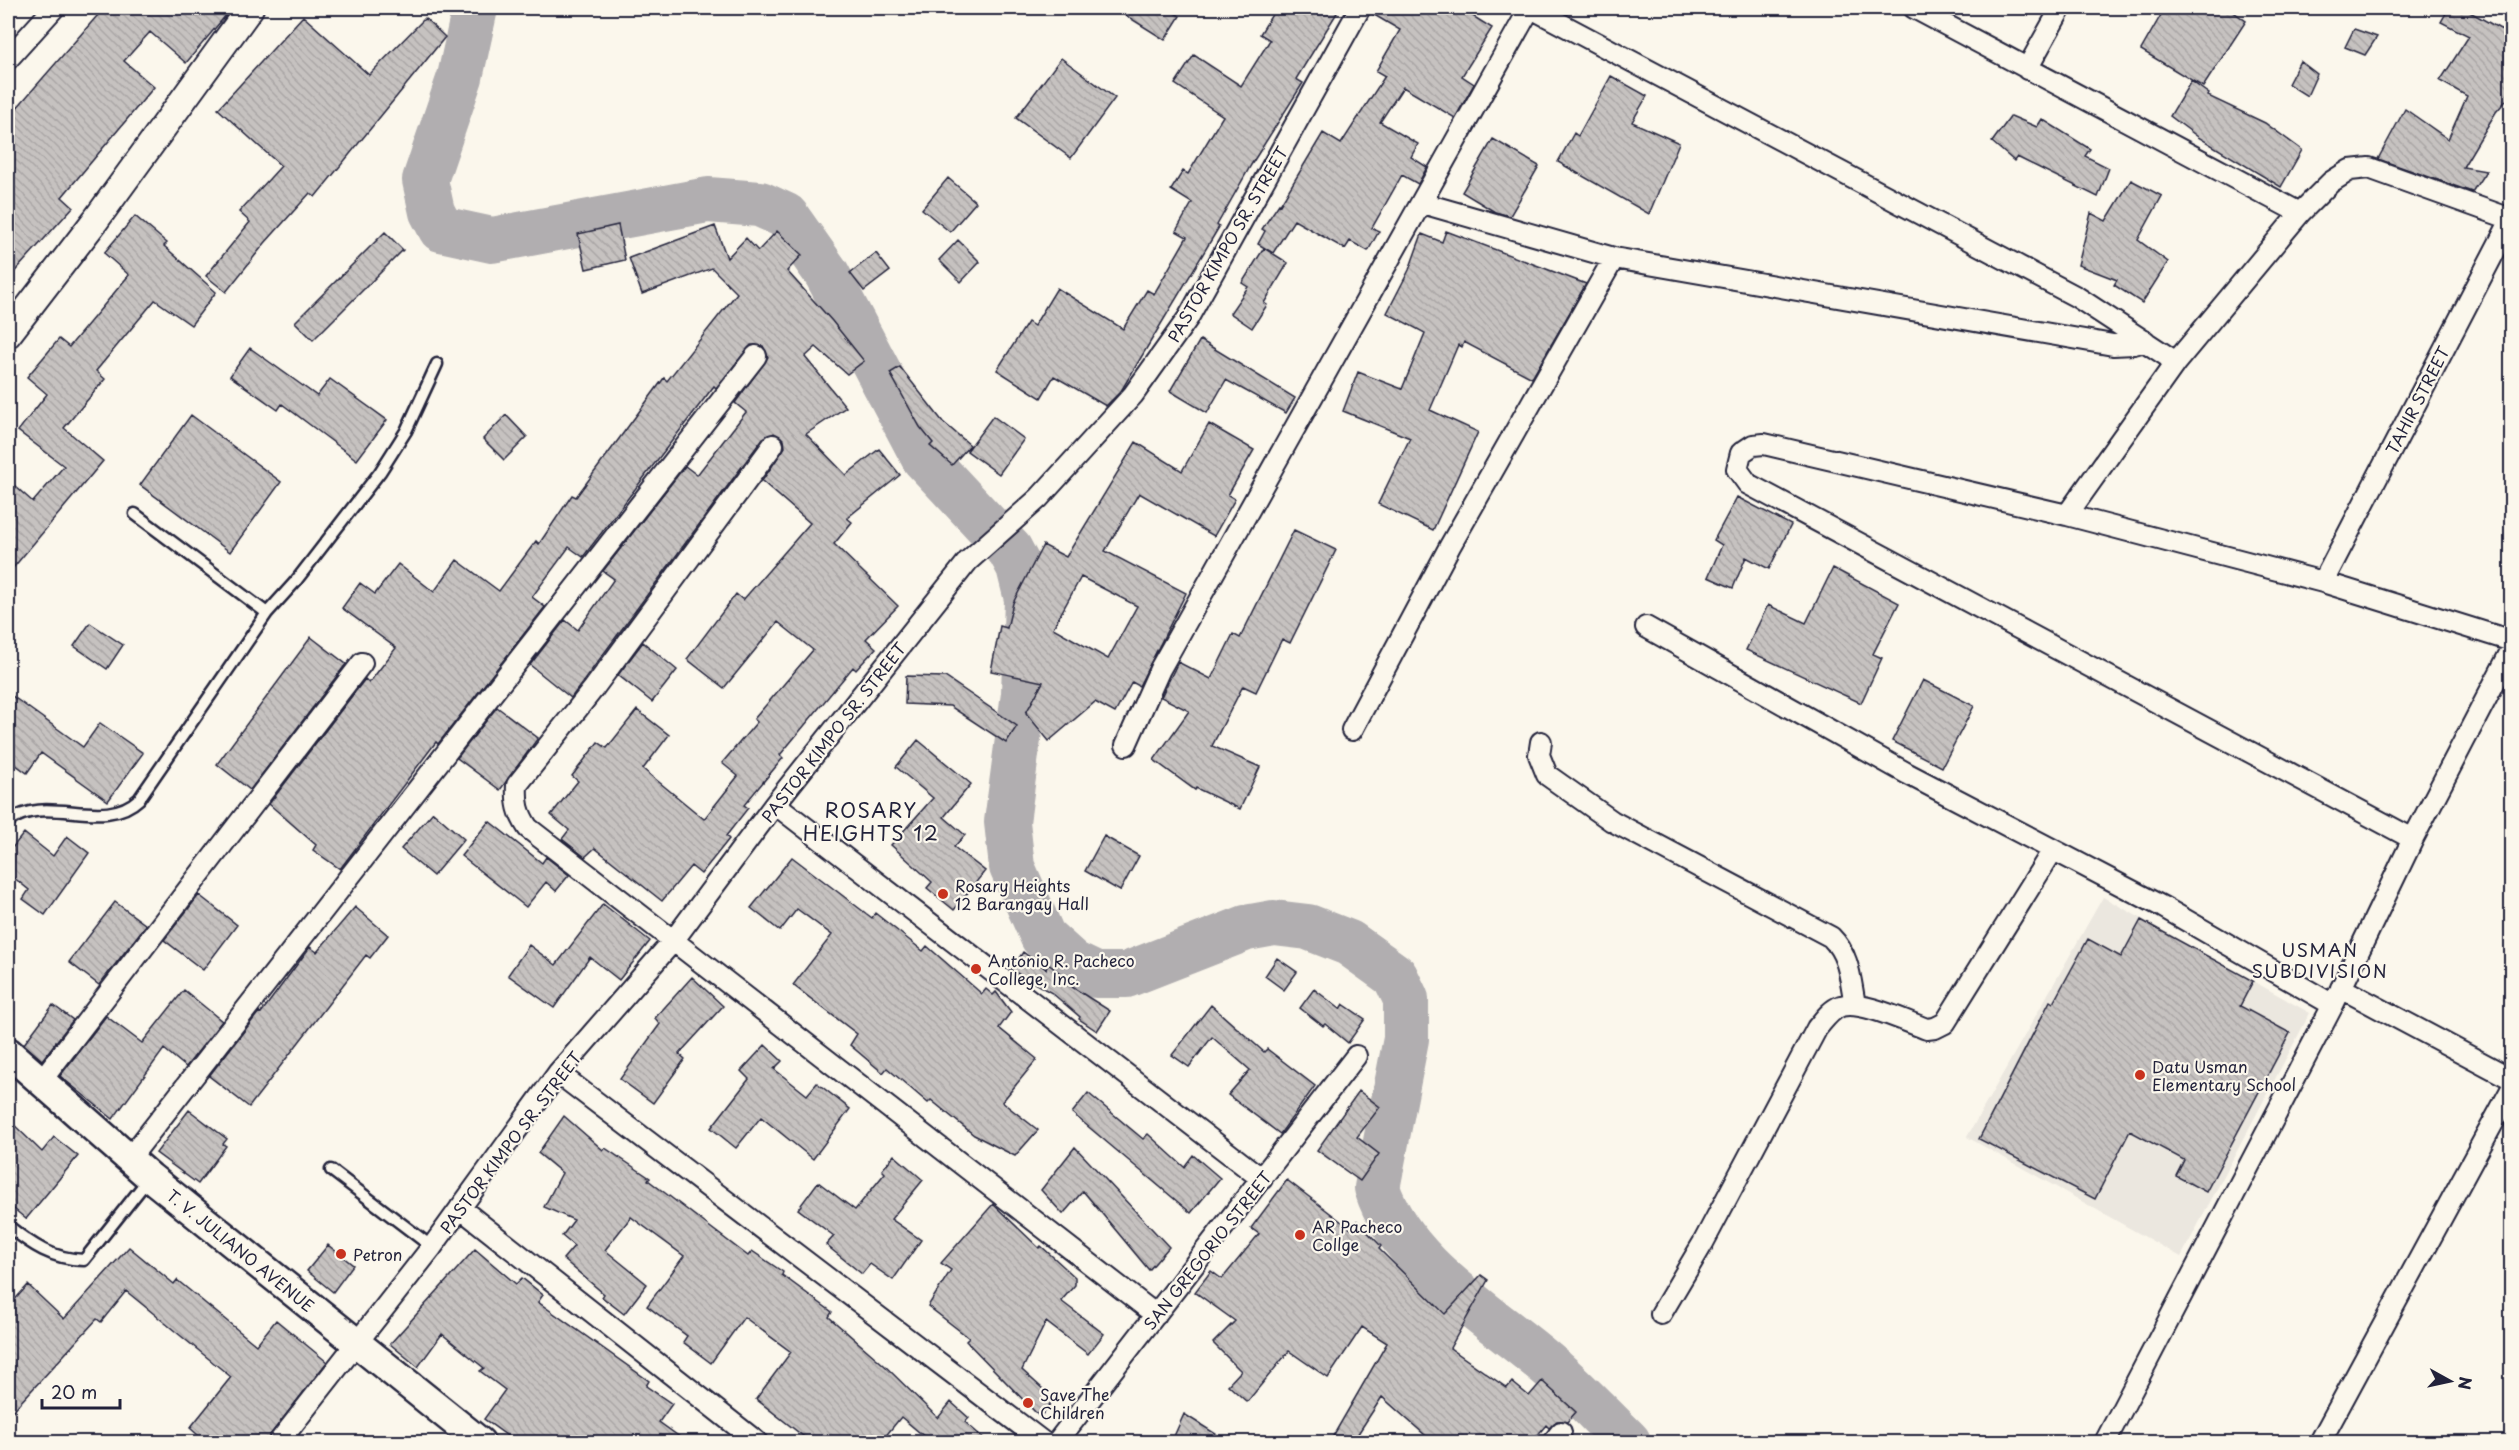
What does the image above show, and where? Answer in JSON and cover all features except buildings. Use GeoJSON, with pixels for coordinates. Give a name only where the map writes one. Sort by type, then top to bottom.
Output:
{"type":"FeatureCollection","features":[{"type":"Feature","properties":{"kind":"main road","name":"T. V. JULIANO AVENUE"},"geometry":{"type":"LineString","coordinates":[[8,1052],[140,1168],[480,1443]]}},
{"type":"Feature","properties":{"kind":"street"},"geometry":{"type":"LineString","coordinates":[[8,59],[54,8]]}},
{"type":"Feature","properties":{"kind":"street"},"geometry":{"type":"LineString","coordinates":[[8,334],[95,221],[250,8]]}},
{"type":"Feature","properties":{"kind":"street","name":"PASTOR KIMPO SR. STREET"},"geometry":{"type":"LineString","coordinates":[[279,1443],[432,1247],[558,1073],[673,941],[775,804],[968,561],[1039,498],[1133,395],[1188,318],[1360,8]]}},
{"type":"Feature","properties":{"kind":"street"},"geometry":{"type":"LineString","coordinates":[[1126,745],[1160,669],[1531,8],[2078,297],[2176,362]]}},
{"type":"Feature","properties":{"kind":"street"},"geometry":{"type":"LineString","coordinates":[[1914,8],[2300,213]]}},
{"type":"Feature","properties":{"kind":"street"},"geometry":{"type":"LineString","coordinates":[[2027,69],[2061,8]]}},
{"type":"Feature","properties":{"kind":"street"},"geometry":{"type":"LineString","coordinates":[[2067,515],[2176,362],[2300,213],[2341,176],[2350,170],[2369,168],[2511,218]]}},
{"type":"Feature","properties":{"kind":"street"},"geometry":{"type":"LineString","coordinates":[[1422,204],[1614,258],[2113,345],[2145,341]]}},
{"type":"Feature","properties":{"kind":"street","name":"TAHIR STREET"},"geometry":{"type":"LineString","coordinates":[[2323,582],[2511,218]]}},
{"type":"Feature","properties":{"kind":"street"},"geometry":{"type":"LineString","coordinates":[[1352,730],[1450,546],[1614,258]]}},
{"type":"Feature","properties":{"kind":"street"},"geometry":{"type":"LineString","coordinates":[[140,1168],[756,356]]}},
{"type":"Feature","properties":{"kind":"street"},"geometry":{"type":"LineString","coordinates":[[2413,839],[1748,484],[1737,469],[1742,453],[1753,445],[1764,444],[2067,515],[2323,582],[2511,641]]}},
{"type":"Feature","properties":{"kind":"street"},"geometry":{"type":"LineString","coordinates":[[773,445],[594,688],[517,785],[516,803],[520,816],[528,828],[1156,1315]]}},
{"type":"Feature","properties":{"kind":"street"},"geometry":{"type":"LineString","coordinates":[[1646,627],[1908,774],[2163,908],[2337,996],[2511,1079]]}},
{"type":"Feature","properties":{"kind":"street"},"geometry":{"type":"LineString","coordinates":[[2105,1443],[2337,996],[2413,839],[2511,649]]}},
{"type":"Feature","properties":{"kind":"street"},"geometry":{"type":"LineString","coordinates":[[41,1081],[362,663]]}},
{"type":"Feature","properties":{"kind":"street"},"geometry":{"type":"LineString","coordinates":[[1541,742],[1539,755],[1547,775],[1612,821],[1831,937],[1842,948],[1847,958],[1855,1005]]}},
{"type":"Feature","properties":{"kind":"street"},"geometry":{"type":"LineString","coordinates":[[775,804],[1262,1179]]}},
{"type":"Feature","properties":{"kind":"street"},"geometry":{"type":"LineString","coordinates":[[1661,1314],[1817,1028],[1830,1012],[1842,1006],[1855,1005],[1928,1029],[1945,1023],[2053,850]]}},
{"type":"Feature","properties":{"kind":"street","name":"SAN GREGORIO STREET"},"geometry":{"type":"LineString","coordinates":[[1057,1443],[1356,1056]]}},
{"type":"Feature","properties":{"kind":"street"},"geometry":{"type":"LineString","coordinates":[[558,1073],[1043,1443]]}},
{"type":"Feature","properties":{"kind":"street"},"geometry":{"type":"LineString","coordinates":[[2320,1443],[2511,1088]]}},
{"type":"Feature","properties":{"kind":"street"},"geometry":{"type":"LineString","coordinates":[[460,1208],[757,1443]]}},
{"type":"Feature","properties":{"kind":"lane"},"geometry":{"type":"LineString","coordinates":[[8,822],[15,816],[35,810],[112,813],[131,807],[139,800],[267,613],[296,582],[380,472],[406,431],[437,363]]}},
{"type":"Feature","properties":{"kind":"lane"},"geometry":{"type":"LineString","coordinates":[[135,514],[267,613]]}},
{"type":"Feature","properties":{"kind":"lane"},"geometry":{"type":"LineString","coordinates":[[8,1226],[37,1249],[64,1260],[84,1260],[140,1168]]}},
{"type":"Feature","properties":{"kind":"lane"},"geometry":{"type":"LineString","coordinates":[[331,1170],[432,1247]]}},
{"type":"Feature","properties":{"kind":"shaded area","name":"Datu Usman Elementary School"},"geometry":{"type":"Polygon","coordinates":[[[2103,897],[2310,1013],[2181,1257],[1967,1137],[2103,897]]]}},
{"type":"Feature","properties":{"kind":"waterway"},"geometry":{"type":"LineString","coordinates":[[475,8],[460,77],[425,180],[432,212],[441,229],[492,240],[708,200],[760,204],[786,216],[827,274],[924,458],[1010,550],[1019,567],[1027,599],[1024,694],[1007,822],[1012,867],[1043,937],[1073,964],[1096,975],[1126,975],[1246,928],[1274,923],[1308,927],[1349,943],[1395,976],[1406,999],[1406,1039],[1377,1188],[1389,1216],[1407,1243],[1429,1267],[1556,1372],[1628,1442]]}},
{"type":"Feature","properties":{"kind":"place","name":"Rosary Heights 12 Barangay Hall"},"geometry":{"type":"Point","coordinates":[943,894]}},
{"type":"Feature","properties":{"kind":"place","name":"Antonio R. Pacheco College, Inc."},"geometry":{"type":"Point","coordinates":[976,969]}},
{"type":"Feature","properties":{"kind":"place","name":"Datu Usman Elementary School"},"geometry":{"type":"Point","coordinates":[2140,1075]}},
{"type":"Feature","properties":{"kind":"place","name":"AR Pacheco Collge"},"geometry":{"type":"Point","coordinates":[1300,1235]}},
{"type":"Feature","properties":{"kind":"place","name":"Petron"},"geometry":{"type":"Point","coordinates":[341,1254]}},
{"type":"Feature","properties":{"kind":"place","name":"Save The Children"},"geometry":{"type":"Point","coordinates":[1028,1403]}},
{"type":"Feature","properties":{"kind":"district","name":"ROSARY HEIGHTS 12"},"geometry":{"type":"Point","coordinates":[871,822]}},
{"type":"Feature","properties":{"kind":"district","name":"USMAN SUBDIVISION"},"geometry":{"type":"Point","coordinates":[2320,959]}}]}
